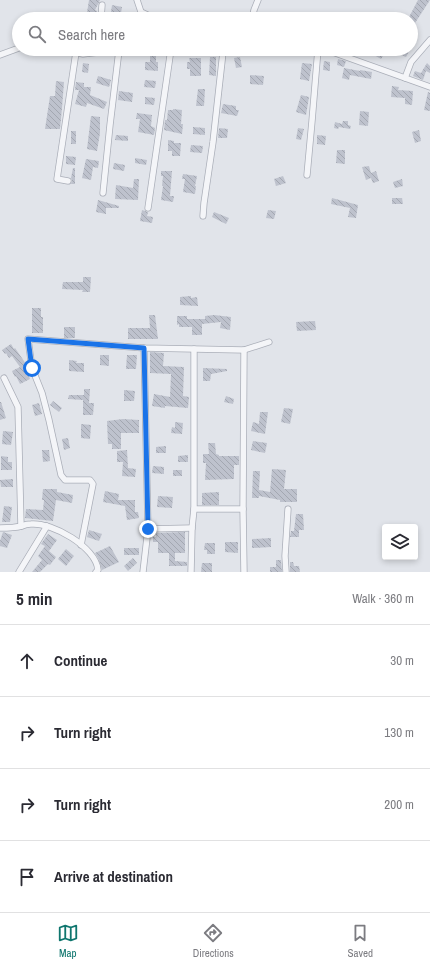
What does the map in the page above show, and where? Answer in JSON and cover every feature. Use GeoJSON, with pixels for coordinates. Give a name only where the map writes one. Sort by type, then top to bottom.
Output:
{"type":"FeatureCollection","features":[{"type":"Feature","properties":{"kind":"street"},"geometry":{"type":"LineString","coordinates":[[137,0],[141,12]]}},
{"type":"Feature","properties":{"kind":"street"},"geometry":{"type":"LineString","coordinates":[[254,12],[258,0]]}},
{"type":"Feature","properties":{"kind":"street"},"geometry":{"type":"LineString","coordinates":[[102,5],[102,12]]}},
{"type":"Feature","properties":{"kind":"street"},"geometry":{"type":"LineString","coordinates":[[418,54],[430,40]]}},
{"type":"Feature","properties":{"kind":"street"},"geometry":{"type":"LineString","coordinates":[[0,55],[12,51]]}},
{"type":"Feature","properties":{"kind":"street"},"geometry":{"type":"LineString","coordinates":[[68,181],[57,179],[75,56]]}},
{"type":"Feature","properties":{"kind":"street"},"geometry":{"type":"LineString","coordinates":[[103,193],[110,125],[121,56]]}},
{"type":"Feature","properties":{"kind":"street"},"geometry":{"type":"LineString","coordinates":[[148,208],[170,56]]}},
{"type":"Feature","properties":{"kind":"street"},"geometry":{"type":"LineString","coordinates":[[203,216],[223,56]]}},
{"type":"Feature","properties":{"kind":"street"},"geometry":{"type":"LineString","coordinates":[[307,175],[317,56]]}},
{"type":"Feature","properties":{"kind":"street"},"geometry":{"type":"LineString","coordinates":[[344,56],[430,87]]}},
{"type":"Feature","properties":{"kind":"street"},"geometry":{"type":"LineString","coordinates":[[405,78],[411,62],[416,56]]}},
{"type":"Feature","properties":{"kind":"street"},"geometry":{"type":"LineString","coordinates":[[81,545],[93,484],[90,480],[65,480],[62,475],[42,393],[32,368],[28,339],[144,348],[244,350],[269,342]]}},
{"type":"Feature","properties":{"kind":"street"},"geometry":{"type":"LineString","coordinates":[[143,572],[148,529],[144,348]]}},
{"type":"Feature","properties":{"kind":"street"},"geometry":{"type":"LineString","coordinates":[[191,572],[194,509],[194,349]]}},
{"type":"Feature","properties":{"kind":"street"},"geometry":{"type":"LineString","coordinates":[[244,350],[244,572]]}},
{"type":"Feature","properties":{"kind":"street"},"geometry":{"type":"LineString","coordinates":[[4,378],[18,407],[21,526]]}},
{"type":"Feature","properties":{"kind":"street"},"geometry":{"type":"LineString","coordinates":[[194,509],[243,509]]}},
{"type":"Feature","properties":{"kind":"street"},"geometry":{"type":"LineString","coordinates":[[286,572],[285,556],[288,509]]}},
{"type":"Feature","properties":{"kind":"street"},"geometry":{"type":"LineString","coordinates":[[0,528],[10,528],[30,524],[47,526],[67,534],[81,545],[93,558],[97,565],[98,570],[96,572]]}},
{"type":"Feature","properties":{"kind":"street"},"geometry":{"type":"LineString","coordinates":[[19,572],[47,526]]}},
{"type":"Feature","properties":{"kind":"street"},"geometry":{"type":"LineString","coordinates":[[148,529],[192,528]]}},
{"type":"Feature","properties":{"kind":"building"},"geometry":{"type":"Polygon","coordinates":[[[89,0],[100,0],[95,10],[97,12],[87,12],[89,0]]]}},
{"type":"Feature","properties":{"kind":"building"},"geometry":{"type":"Polygon","coordinates":[[[418,0],[430,0],[418,18],[418,12],[412,12],[418,0]]]}},
{"type":"Feature","properties":{"kind":"building"},"geometry":{"type":"Polygon","coordinates":[[[112,5],[122,7],[121,12],[111,12],[112,5]]]}},
{"type":"Feature","properties":{"kind":"building"},"geometry":{"type":"Polygon","coordinates":[[[150,56],[156,56],[158,71],[145,70],[145,62],[150,62],[150,56]]]}},
{"type":"Feature","properties":{"kind":"building"},"geometry":{"type":"Polygon","coordinates":[[[376,56],[383,56],[381,59],[376,56]]]}},
{"type":"Feature","properties":{"kind":"building"},"geometry":{"type":"Polygon","coordinates":[[[210,57],[216,57],[216,76],[209,75],[210,57]]]}},
{"type":"Feature","properties":{"kind":"building"},"geometry":{"type":"Polygon","coordinates":[[[240,57],[242,67],[236,68],[234,58],[240,57]]]}},
{"type":"Feature","properties":{"kind":"building"},"geometry":{"type":"Polygon","coordinates":[[[189,58],[201,58],[201,76],[190,76],[190,69],[187,69],[187,62],[190,62],[189,58]]]}},
{"type":"Feature","properties":{"kind":"building"},"geometry":{"type":"Polygon","coordinates":[[[338,59],[346,61],[344,67],[337,65],[338,59]]]}},
{"type":"Feature","properties":{"kind":"building"},"geometry":{"type":"Polygon","coordinates":[[[324,61],[330,62],[330,71],[323,70],[324,61]]]}},
{"type":"Feature","properties":{"kind":"building"},"geometry":{"type":"Polygon","coordinates":[[[83,63],[89,64],[88,73],[82,72],[83,63]]]}},
{"type":"Feature","properties":{"kind":"building"},"geometry":{"type":"Polygon","coordinates":[[[302,63],[312,64],[309,81],[300,79],[302,63]]]}},
{"type":"Feature","properties":{"kind":"building"},"geometry":{"type":"Polygon","coordinates":[[[427,63],[430,66],[430,73],[426,71],[423,80],[413,76],[415,71],[421,73],[427,63]]]}},
{"type":"Feature","properties":{"kind":"building"},"geometry":{"type":"Polygon","coordinates":[[[344,68],[372,72],[371,79],[350,75],[349,80],[342,78],[344,68]]]}},
{"type":"Feature","properties":{"kind":"building"},"geometry":{"type":"Polygon","coordinates":[[[250,75],[264,76],[263,85],[250,84],[250,75]]]}},
{"type":"Feature","properties":{"kind":"building"},"geometry":{"type":"Polygon","coordinates":[[[98,76],[111,80],[109,87],[96,83],[98,76]]]}},
{"type":"Feature","properties":{"kind":"building"},"geometry":{"type":"Polygon","coordinates":[[[145,80],[156,81],[155,88],[144,87],[145,80]]]}},
{"type":"Feature","properties":{"kind":"building"},"geometry":{"type":"Polygon","coordinates":[[[56,81],[64,82],[60,129],[45,129],[50,96],[55,96],[56,81]]]}},
{"type":"Feature","properties":{"kind":"building"},"geometry":{"type":"Polygon","coordinates":[[[76,82],[84,83],[84,87],[91,87],[90,95],[107,102],[104,109],[87,103],[86,107],[75,104],[79,90],[75,90],[76,82]]]}},
{"type":"Feature","properties":{"kind":"building"},"geometry":{"type":"Polygon","coordinates":[[[392,86],[399,87],[398,90],[413,91],[412,105],[405,104],[405,98],[391,97],[392,86]]]}},
{"type":"Feature","properties":{"kind":"building"},"geometry":{"type":"Polygon","coordinates":[[[198,89],[205,89],[204,106],[196,106],[198,89]]]}},
{"type":"Feature","properties":{"kind":"building"},"geometry":{"type":"Polygon","coordinates":[[[119,91],[133,93],[132,102],[118,100],[119,91]]]}},
{"type":"Feature","properties":{"kind":"building"},"geometry":{"type":"Polygon","coordinates":[[[428,92],[430,93],[430,111],[424,110],[428,92]]]}},
{"type":"Feature","properties":{"kind":"building"},"geometry":{"type":"Polygon","coordinates":[[[301,95],[309,97],[306,115],[296,112],[301,95]]]}},
{"type":"Feature","properties":{"kind":"building"},"geometry":{"type":"Polygon","coordinates":[[[145,97],[155,98],[154,105],[145,104],[145,97]]]}},
{"type":"Feature","properties":{"kind":"building"},"geometry":{"type":"Polygon","coordinates":[[[223,104],[236,106],[236,110],[239,110],[237,116],[221,113],[223,104]]]}},
{"type":"Feature","properties":{"kind":"building"},"geometry":{"type":"Polygon","coordinates":[[[168,110],[182,110],[182,134],[164,130],[168,110]]]}},
{"type":"Feature","properties":{"kind":"building"},"geometry":{"type":"Polygon","coordinates":[[[360,111],[369,112],[368,126],[359,125],[360,111]]]}},
{"type":"Feature","properties":{"kind":"building"},"geometry":{"type":"Polygon","coordinates":[[[137,113],[152,115],[151,126],[155,128],[154,135],[138,132],[140,119],[136,119],[137,113]]]}},
{"type":"Feature","properties":{"kind":"building"},"geometry":{"type":"Polygon","coordinates":[[[91,116],[100,117],[100,133],[97,151],[87,149],[91,116]]]}},
{"type":"Feature","properties":{"kind":"building"},"geometry":{"type":"Polygon","coordinates":[[[343,121],[348,121],[348,125],[351,126],[350,129],[339,127],[338,129],[334,128],[335,122],[342,124],[343,121]]]}},
{"type":"Feature","properties":{"kind":"building"},"geometry":{"type":"Polygon","coordinates":[[[193,127],[205,128],[205,135],[193,134],[193,127]]]}},
{"type":"Feature","properties":{"kind":"building"},"geometry":{"type":"Polygon","coordinates":[[[219,128],[228,129],[227,138],[218,138],[219,128]]]}},
{"type":"Feature","properties":{"kind":"building"},"geometry":{"type":"Polygon","coordinates":[[[298,128],[304,129],[301,140],[296,139],[298,128]]]}},
{"type":"Feature","properties":{"kind":"building"},"geometry":{"type":"Polygon","coordinates":[[[419,130],[421,141],[415,143],[412,132],[419,130]]]}},
{"type":"Feature","properties":{"kind":"building"},"geometry":{"type":"Polygon","coordinates":[[[71,131],[76,131],[76,144],[71,144],[71,131]]]}},
{"type":"Feature","properties":{"kind":"building"},"geometry":{"type":"Polygon","coordinates":[[[116,135],[128,136],[128,141],[115,140],[116,135]]]}},
{"type":"Feature","properties":{"kind":"building"},"geometry":{"type":"Polygon","coordinates":[[[317,135],[326,136],[325,145],[317,144],[317,135]]]}},
{"type":"Feature","properties":{"kind":"building"},"geometry":{"type":"Polygon","coordinates":[[[168,140],[174,141],[174,143],[181,143],[180,156],[172,156],[172,151],[168,151],[168,140]]]}},
{"type":"Feature","properties":{"kind":"building"},"geometry":{"type":"Polygon","coordinates":[[[191,145],[203,146],[202,153],[190,152],[191,145]]]}},
{"type":"Feature","properties":{"kind":"building"},"geometry":{"type":"Polygon","coordinates":[[[337,150],[345,150],[345,164],[336,163],[337,150]]]}},
{"type":"Feature","properties":{"kind":"building"},"geometry":{"type":"Polygon","coordinates":[[[66,156],[76,157],[75,165],[66,164],[66,156]]]}},
{"type":"Feature","properties":{"kind":"building"},"geometry":{"type":"Polygon","coordinates":[[[135,158],[147,160],[146,165],[135,163],[135,158]]]}},
{"type":"Feature","properties":{"kind":"building"},"geometry":{"type":"Polygon","coordinates":[[[86,159],[99,161],[98,168],[93,167],[91,180],[82,178],[86,159]]]}},
{"type":"Feature","properties":{"kind":"building"},"geometry":{"type":"Polygon","coordinates":[[[114,163],[125,165],[124,171],[113,169],[114,163]]]}},
{"type":"Feature","properties":{"kind":"building"},"geometry":{"type":"Polygon","coordinates":[[[369,166],[371,173],[376,171],[379,181],[373,183],[371,178],[366,180],[362,167],[369,166]]]}},
{"type":"Feature","properties":{"kind":"building"},"geometry":{"type":"Polygon","coordinates":[[[73,168],[75,168],[75,184],[71,184],[71,178],[73,168]]]}},
{"type":"Feature","properties":{"kind":"building"},"geometry":{"type":"Polygon","coordinates":[[[161,171],[172,171],[170,196],[174,196],[173,202],[161,200],[163,176],[161,176],[161,171]]]}},
{"type":"Feature","properties":{"kind":"building"},"geometry":{"type":"Polygon","coordinates":[[[183,174],[197,176],[195,194],[183,192],[185,179],[182,179],[183,174]]]}},
{"type":"Feature","properties":{"kind":"building"},"geometry":{"type":"Polygon","coordinates":[[[283,176],[286,183],[276,186],[274,179],[283,176]]]}},
{"type":"Feature","properties":{"kind":"building"},"geometry":{"type":"Polygon","coordinates":[[[134,179],[139,179],[138,200],[115,199],[116,185],[133,188],[134,179]]]}},
{"type":"Feature","properties":{"kind":"building"},"geometry":{"type":"Polygon","coordinates":[[[402,179],[403,186],[395,188],[393,182],[402,179]]]}},
{"type":"Feature","properties":{"kind":"building"},"geometry":{"type":"Polygon","coordinates":[[[332,198],[358,205],[356,218],[348,217],[350,208],[331,204],[332,198]]]}},
{"type":"Feature","properties":{"kind":"building"},"geometry":{"type":"Polygon","coordinates":[[[392,198],[402,198],[403,204],[392,204],[392,198]]]}},
{"type":"Feature","properties":{"kind":"building"},"geometry":{"type":"Polygon","coordinates":[[[98,200],[119,206],[119,208],[106,208],[106,214],[96,212],[98,200]]]}},
{"type":"Feature","properties":{"kind":"building"},"geometry":{"type":"Polygon","coordinates":[[[142,210],[148,212],[147,216],[153,217],[152,223],[140,221],[142,210]]]}},
{"type":"Feature","properties":{"kind":"building"},"geometry":{"type":"Polygon","coordinates":[[[268,210],[276,211],[274,219],[266,218],[268,210]]]}},
{"type":"Feature","properties":{"kind":"building"},"geometry":{"type":"Polygon","coordinates":[[[214,212],[229,218],[226,224],[212,217],[214,212]]]}},
{"type":"Feature","properties":{"kind":"building"},"geometry":{"type":"Polygon","coordinates":[[[83,277],[91,277],[90,292],[82,292],[83,290],[62,289],[63,282],[83,282],[83,277]]]}},
{"type":"Feature","properties":{"kind":"building"},"geometry":{"type":"Polygon","coordinates":[[[191,296],[191,298],[197,297],[198,306],[180,305],[180,297],[191,296]]]}},
{"type":"Feature","properties":{"kind":"building"},"geometry":{"type":"Polygon","coordinates":[[[32,308],[41,308],[41,317],[43,317],[43,333],[32,333],[32,308]]]}},
{"type":"Feature","properties":{"kind":"building"},"geometry":{"type":"Polygon","coordinates":[[[149,315],[155,315],[158,339],[128,339],[128,328],[150,328],[149,315]]]}},
{"type":"Feature","properties":{"kind":"building"},"geometry":{"type":"Polygon","coordinates":[[[214,315],[231,317],[230,330],[220,328],[221,322],[202,324],[202,335],[192,335],[192,327],[179,327],[179,324],[177,325],[177,316],[187,316],[187,319],[205,319],[205,316],[214,315]]]}},
{"type":"Feature","properties":{"kind":"building"},"geometry":{"type":"Polygon","coordinates":[[[315,321],[316,330],[297,331],[296,322],[315,321]]]}},
{"type":"Feature","properties":{"kind":"building"},"geometry":{"type":"Polygon","coordinates":[[[64,327],[75,327],[75,338],[64,338],[64,327]]]}},
{"type":"Feature","properties":{"kind":"building"},"geometry":{"type":"Polygon","coordinates":[[[11,344],[26,364],[28,370],[26,371],[30,379],[20,384],[12,371],[20,367],[12,356],[9,358],[2,350],[11,344]]]}},
{"type":"Feature","properties":{"kind":"building"},"geometry":{"type":"Polygon","coordinates":[[[150,352],[164,353],[163,366],[184,367],[183,396],[189,397],[188,408],[165,406],[165,408],[152,406],[154,394],[170,397],[171,374],[150,373],[150,352]]]}},
{"type":"Feature","properties":{"kind":"building"},"geometry":{"type":"Polygon","coordinates":[[[100,355],[109,355],[109,366],[100,365],[100,355]]]}},
{"type":"Feature","properties":{"kind":"building"},"geometry":{"type":"Polygon","coordinates":[[[127,355],[137,355],[136,369],[126,369],[127,355]]]}},
{"type":"Feature","properties":{"kind":"building"},"geometry":{"type":"Polygon","coordinates":[[[69,360],[77,361],[76,363],[84,363],[84,372],[69,371],[69,360]]]}},
{"type":"Feature","properties":{"kind":"building"},"geometry":{"type":"Polygon","coordinates":[[[203,368],[227,369],[227,371],[211,374],[210,381],[203,381],[203,368]]]}},
{"type":"Feature","properties":{"kind":"building"},"geometry":{"type":"Polygon","coordinates":[[[84,389],[90,389],[89,403],[94,403],[93,415],[83,415],[83,400],[68,399],[69,395],[84,395],[84,389]]]}},
{"type":"Feature","properties":{"kind":"building"},"geometry":{"type":"Polygon","coordinates":[[[124,390],[135,391],[134,401],[124,401],[124,390]]]}},
{"type":"Feature","properties":{"kind":"building"},"geometry":{"type":"Polygon","coordinates":[[[226,396],[234,399],[233,404],[224,402],[226,396]]]}},
{"type":"Feature","properties":{"kind":"building"},"geometry":{"type":"Polygon","coordinates":[[[53,401],[62,408],[59,412],[50,405],[53,401]]]}},
{"type":"Feature","properties":{"kind":"building"},"geometry":{"type":"Polygon","coordinates":[[[0,402],[6,418],[0,420],[0,402]]]}},
{"type":"Feature","properties":{"kind":"building"},"geometry":{"type":"Polygon","coordinates":[[[39,403],[42,414],[35,416],[32,405],[39,403]]]}},
{"type":"Feature","properties":{"kind":"building"},"geometry":{"type":"Polygon","coordinates":[[[284,408],[293,409],[290,424],[281,422],[284,408]]]}},
{"type":"Feature","properties":{"kind":"building"},"geometry":{"type":"Polygon","coordinates":[[[260,412],[268,412],[265,434],[251,431],[253,422],[259,424],[260,412]]]}},
{"type":"Feature","properties":{"kind":"building"},"geometry":{"type":"Polygon","coordinates":[[[123,419],[139,420],[139,433],[121,433],[121,449],[112,449],[112,444],[108,444],[107,421],[123,419]]]}},
{"type":"Feature","properties":{"kind":"building"},"geometry":{"type":"Polygon","coordinates":[[[175,422],[183,423],[182,434],[171,433],[172,427],[175,428],[175,422]]]}},
{"type":"Feature","properties":{"kind":"building"},"geometry":{"type":"Polygon","coordinates":[[[81,424],[91,425],[90,439],[81,438],[81,424]]]}},
{"type":"Feature","properties":{"kind":"building"},"geometry":{"type":"Polygon","coordinates":[[[3,431],[13,432],[11,445],[2,444],[3,431]]]}},
{"type":"Feature","properties":{"kind":"building"},"geometry":{"type":"Polygon","coordinates":[[[68,438],[70,448],[64,450],[62,439],[68,438]]]}},
{"type":"Feature","properties":{"kind":"building"},"geometry":{"type":"Polygon","coordinates":[[[253,441],[267,443],[265,453],[251,450],[253,441]]]}},
{"type":"Feature","properties":{"kind":"building"},"geometry":{"type":"Polygon","coordinates":[[[208,443],[215,443],[216,454],[219,456],[239,456],[239,465],[234,465],[234,479],[205,480],[206,463],[203,463],[203,454],[209,454],[208,443]]]}},
{"type":"Feature","properties":{"kind":"building"},"geometry":{"type":"Polygon","coordinates":[[[166,446],[166,453],[156,453],[156,447],[166,446]]]}},
{"type":"Feature","properties":{"kind":"building"},"geometry":{"type":"Polygon","coordinates":[[[42,450],[49,450],[50,461],[43,462],[42,450]]]}},
{"type":"Feature","properties":{"kind":"building"},"geometry":{"type":"Polygon","coordinates":[[[127,450],[128,468],[136,469],[135,477],[122,476],[123,462],[117,462],[117,451],[127,450]]]}},
{"type":"Feature","properties":{"kind":"building"},"geometry":{"type":"Polygon","coordinates":[[[188,455],[188,462],[178,462],[178,456],[188,455]]]}},
{"type":"Feature","properties":{"kind":"building"},"geometry":{"type":"Polygon","coordinates":[[[1,456],[8,457],[8,462],[12,462],[12,470],[1,470],[1,456]]]}},
{"type":"Feature","properties":{"kind":"building"},"geometry":{"type":"Polygon","coordinates":[[[153,466],[164,467],[164,474],[152,473],[153,466]]]}},
{"type":"Feature","properties":{"kind":"building"},"geometry":{"type":"Polygon","coordinates":[[[272,469],[286,470],[284,489],[297,489],[297,502],[280,502],[280,500],[259,496],[259,498],[252,498],[253,471],[260,471],[259,490],[270,492],[272,469]]]}},
{"type":"Feature","properties":{"kind":"building"},"geometry":{"type":"Polygon","coordinates":[[[173,470],[182,470],[182,476],[173,476],[173,470]]]}},
{"type":"Feature","properties":{"kind":"building"},"geometry":{"type":"Polygon","coordinates":[[[13,479],[13,487],[1,487],[0,480],[13,479]]]}},
{"type":"Feature","properties":{"kind":"building"},"geometry":{"type":"Polygon","coordinates":[[[43,489],[57,489],[57,492],[73,495],[72,503],[56,500],[53,521],[25,518],[26,509],[43,510],[43,489]]]}},
{"type":"Feature","properties":{"kind":"building"},"geometry":{"type":"Polygon","coordinates":[[[105,491],[119,494],[118,500],[135,500],[135,512],[138,512],[139,518],[127,520],[125,506],[103,502],[105,491]]]}},
{"type":"Feature","properties":{"kind":"building"},"geometry":{"type":"Polygon","coordinates":[[[219,492],[219,505],[202,505],[202,493],[219,492]]]}},
{"type":"Feature","properties":{"kind":"building"},"geometry":{"type":"Polygon","coordinates":[[[158,496],[173,497],[172,508],[157,507],[158,496]]]}},
{"type":"Feature","properties":{"kind":"building"},"geometry":{"type":"Polygon","coordinates":[[[4,506],[12,507],[10,522],[2,522],[4,506]]]}},
{"type":"Feature","properties":{"kind":"building"},"geometry":{"type":"Polygon","coordinates":[[[296,514],[303,514],[304,530],[299,530],[299,537],[290,537],[291,531],[294,531],[296,514]]]}},
{"type":"Feature","properties":{"kind":"building"},"geometry":{"type":"Polygon","coordinates":[[[89,530],[102,534],[99,541],[87,537],[89,530]]]}},
{"type":"Feature","properties":{"kind":"building"},"geometry":{"type":"Polygon","coordinates":[[[3,532],[12,535],[7,548],[0,546],[3,532]]]}},
{"type":"Feature","properties":{"kind":"building"},"geometry":{"type":"Polygon","coordinates":[[[185,532],[185,553],[175,553],[175,561],[187,562],[187,566],[169,566],[169,553],[158,553],[158,542],[153,542],[153,537],[156,537],[156,533],[185,532]]]}},
{"type":"Feature","properties":{"kind":"building"},"geometry":{"type":"Polygon","coordinates":[[[48,534],[57,540],[49,551],[56,557],[50,565],[48,564],[40,572],[32,572],[42,560],[38,556],[45,546],[41,544],[48,534]]]}},
{"type":"Feature","properties":{"kind":"building"},"geometry":{"type":"Polygon","coordinates":[[[271,538],[271,547],[252,548],[252,539],[271,538]]]}},
{"type":"Feature","properties":{"kind":"building"},"geometry":{"type":"Polygon","coordinates":[[[225,542],[238,542],[238,553],[225,552],[225,542]]]}},
{"type":"Feature","properties":{"kind":"building"},"geometry":{"type":"Polygon","coordinates":[[[205,543],[215,543],[215,554],[207,554],[207,550],[204,550],[205,543]]]}},
{"type":"Feature","properties":{"kind":"building"},"geometry":{"type":"Polygon","coordinates":[[[110,546],[119,562],[102,570],[95,553],[110,546]]]}},
{"type":"Feature","properties":{"kind":"building"},"geometry":{"type":"Polygon","coordinates":[[[124,548],[139,548],[139,555],[124,555],[124,548]]]}},
{"type":"Feature","properties":{"kind":"building"},"geometry":{"type":"Polygon","coordinates":[[[66,549],[74,556],[66,566],[58,559],[66,549]]]}},
{"type":"Feature","properties":{"kind":"building"},"geometry":{"type":"Polygon","coordinates":[[[133,558],[137,563],[128,571],[124,566],[133,558]]]}},
{"type":"Feature","properties":{"kind":"building"},"geometry":{"type":"Polygon","coordinates":[[[276,560],[281,560],[282,572],[270,572],[270,567],[276,567],[276,560]]]}},
{"type":"Feature","properties":{"kind":"building"},"geometry":{"type":"Polygon","coordinates":[[[290,562],[293,562],[294,566],[299,566],[300,572],[290,572],[290,562]]]}},
{"type":"Feature","properties":{"kind":"building"},"geometry":{"type":"Polygon","coordinates":[[[202,563],[212,563],[212,572],[201,572],[202,563]]]}},
{"type":"Feature","properties":{"kind":"route"},"geometry":{"type":"LineString","coordinates":[[32,368],[28,339],[144,348],[148,529]]}}]}
